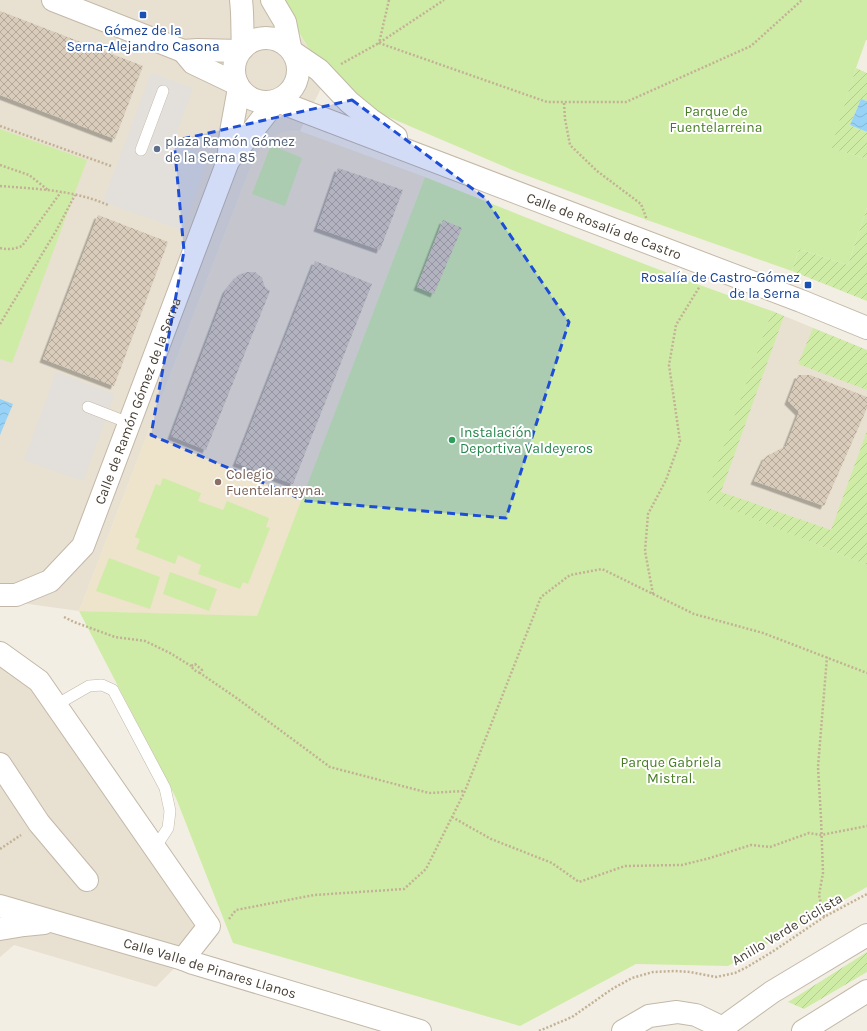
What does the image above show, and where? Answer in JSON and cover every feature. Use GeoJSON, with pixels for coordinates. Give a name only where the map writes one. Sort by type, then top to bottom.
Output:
{"type":"FeatureCollection","features":[{"type":"Feature","properties":{"kind":"street"},"geometry":{"type":"LineString","coordinates":[[53,0],[183,51],[242,50]]}},
{"type":"Feature","properties":{"kind":"street"},"geometry":{"type":"LineString","coordinates":[[241,0],[243,15],[242,50]]}},
{"type":"Feature","properties":{"kind":"street"},"geometry":{"type":"LineString","coordinates":[[272,0],[285,22],[292,50],[298,63],[298,75],[295,86],[287,95],[276,101],[264,102],[253,100],[244,94],[238,86],[234,67],[242,50],[251,42],[265,38],[278,40],[292,50]]}},
{"type":"Feature","properties":{"kind":"street","name":"Calle de Rosalía de Castro"},"geometry":{"type":"LineString","coordinates":[[292,50],[319,70],[349,102],[370,120],[430,159]]}},
{"type":"Feature","properties":{"kind":"street"},"geometry":{"type":"LineString","coordinates":[[183,51],[193,63],[238,86]]}},
{"type":"Feature","properties":{"kind":"street","name":"Calle de Ramón Gómez de la Serna"},"geometry":{"type":"LineString","coordinates":[[0,595],[16,594],[50,581],[83,546],[228,161],[238,86]]}},
{"type":"Feature","properties":{"kind":"street","name":"Calle de Rosalía de Castro"},"geometry":{"type":"LineString","coordinates":[[276,101],[867,328]]}},
{"type":"Feature","properties":{"kind":"street","name":"Calle de Ramón Gómez de la Serna"},"geometry":{"type":"LineString","coordinates":[[228,161],[276,101]]}},
{"type":"Feature","properties":{"kind":"street"},"geometry":{"type":"LineString","coordinates":[[0,653],[39,681],[208,926],[183,959]]}},
{"type":"Feature","properties":{"kind":"street"},"geometry":{"type":"LineString","coordinates":[[0,764],[39,823],[87,880]]}},
{"type":"Feature","properties":{"kind":"street","name":"Calle Valle de Pinares Llanos"},"geometry":{"type":"LineString","coordinates":[[0,906],[183,959],[420,1031]]}},
{"type":"Feature","properties":{"kind":"street"},"geometry":{"type":"LineString","coordinates":[[0,919],[4,917],[56,922]]}},
{"type":"Feature","properties":{"kind":"street"},"geometry":{"type":"LineString","coordinates":[[0,929],[56,922]]}},
{"type":"Feature","properties":{"kind":"street"},"geometry":{"type":"LineString","coordinates":[[622,1031],[649,1016],[677,1012],[696,1015],[722,1030],[772,992],[867,935]]}},
{"type":"Feature","properties":{"kind":"street"},"geometry":{"type":"LineString","coordinates":[[803,1031],[867,991]]}},
{"type":"Feature","properties":{"kind":"lane"},"geometry":{"type":"LineString","coordinates":[[141,150],[163,91]]}},
{"type":"Feature","properties":{"kind":"lane"},"geometry":{"type":"LineString","coordinates":[[88,407],[129,423]]}},
{"type":"Feature","properties":{"kind":"lane"},"geometry":{"type":"LineString","coordinates":[[56,705],[89,686],[102,685],[112,690],[165,788],[170,811],[168,828],[155,848]]}},
{"type":"Feature","properties":{"kind":"path"},"geometry":{"type":"LineString","coordinates":[[379,43],[389,0]]}},
{"type":"Feature","properties":{"kind":"path"},"geometry":{"type":"LineString","coordinates":[[337,66],[379,43],[444,0]]}},
{"type":"Feature","properties":{"kind":"path"},"geometry":{"type":"LineString","coordinates":[[379,43],[547,102],[626,102],[751,46],[802,0]]}},
{"type":"Feature","properties":{"kind":"path"},"geometry":{"type":"LineString","coordinates":[[564,103],[565,119],[570,145],[597,171],[640,204],[647,220]]}},
{"type":"Feature","properties":{"kind":"path"},"geometry":{"type":"LineString","coordinates":[[0,126],[111,166]]}},
{"type":"Feature","properties":{"kind":"path"},"geometry":{"type":"LineString","coordinates":[[0,164],[29,175],[49,191]]}},
{"type":"Feature","properties":{"kind":"path"},"geometry":{"type":"LineString","coordinates":[[0,186],[61,192],[96,200],[108,205]]}},
{"type":"Feature","properties":{"kind":"path"},"geometry":{"type":"LineString","coordinates":[[0,248],[16,249],[22,246],[61,192]]}},
{"type":"Feature","properties":{"kind":"path"},"geometry":{"type":"LineString","coordinates":[[0,324],[56,231],[75,195]]}},
{"type":"Feature","properties":{"kind":"path"},"geometry":{"type":"LineString","coordinates":[[653,594],[645,551],[648,514],[666,480],[680,441],[669,365],[676,324],[700,286]]}},
{"type":"Feature","properties":{"kind":"path"},"geometry":{"type":"LineString","coordinates":[[227,922],[236,910],[314,895],[404,889],[426,869],[465,791],[541,597],[570,575],[602,569],[694,614],[763,633],[867,673]]}},
{"type":"Feature","properties":{"kind":"path"},"geometry":{"type":"LineString","coordinates":[[64,617],[115,637],[145,641],[170,653],[191,666],[194,664],[202,670],[200,673],[238,698],[330,767],[429,793],[465,791]]}},
{"type":"Feature","properties":{"kind":"path"},"geometry":{"type":"LineString","coordinates":[[824,917],[819,895],[823,873],[818,767],[827,657]]}},
{"type":"Feature","properties":{"kind":"path"},"geometry":{"type":"LineString","coordinates":[[452,817],[491,839],[552,863],[579,882],[625,866],[682,865],[750,845],[770,847],[809,833],[822,835],[867,826]]}},
{"type":"Feature","properties":{"kind":"path"},"geometry":{"type":"LineString","coordinates":[[0,848],[39,823]]}},
{"type":"Feature","properties":{"kind":"path","name":"Anillo Verde Ciclista"},"geometry":{"type":"LineString","coordinates":[[539,1031],[572,1017],[612,989],[632,978],[653,972],[690,972],[716,977],[735,973],[784,944],[824,917],[867,894]]}},
{"type":"Feature","properties":{"kind":"highlighted area"},"geometry":{"type":"Polygon","coordinates":[[[352,100],[485,198],[569,322],[506,518],[306,501],[151,435],[184,251],[174,141],[352,100]]]}},
{"type":"Feature","properties":{"kind":"shaded area"},"geometry":{"type":"Polygon","coordinates":[[[0,0],[276,0],[309,49],[330,70],[300,131],[284,132],[255,156],[79,611],[0,600],[0,0]]]}},
{"type":"Feature","properties":{"kind":"shaded area","name":"plaza Ramón Gómez de la Serna 85"},"geometry":{"type":"Polygon","coordinates":[[[151,73],[193,88],[173,143],[209,156],[182,230],[103,202],[151,73]]]}},
{"type":"Feature","properties":{"kind":"shaded area","name":"Colegio Fuentelarreyna."},"geometry":{"type":"Polygon","coordinates":[[[300,131],[425,177],[257,617],[79,611],[255,156],[269,138],[284,132],[300,131]]]}},
{"type":"Feature","properties":{"kind":"shaded area"},"geometry":{"type":"Polygon","coordinates":[[[772,311],[867,350],[867,565],[705,499],[772,311]]]}},
{"type":"Feature","properties":{"kind":"shaded area"},"geometry":{"type":"Polygon","coordinates":[[[56,372],[115,394],[83,481],[24,460],[56,372]]]}},
{"type":"Feature","properties":{"kind":"shaded area"},"geometry":{"type":"Polygon","coordinates":[[[0,640],[155,848],[209,926],[183,959],[156,987],[14,945],[0,957],[0,640]]]}},
{"type":"Feature","properties":{"kind":"green space","name":"Parque de Fuentelarreina"},"geometry":{"type":"Polygon","coordinates":[[[279,0],[867,0],[867,40],[856,68],[832,148],[867,159],[867,208],[848,265],[799,249],[792,271],[517,172],[372,110],[309,49],[279,0]]]}},
{"type":"Feature","properties":{"kind":"green space"},"geometry":{"type":"Polygon","coordinates":[[[856,68],[867,73],[867,101],[861,99],[850,125],[867,132],[867,159],[831,148],[856,68]]]}},
{"type":"Feature","properties":{"kind":"green space"},"geometry":{"type":"Polygon","coordinates":[[[0,129],[87,160],[12,363],[0,359],[0,129]]]}},
{"type":"Feature","properties":{"kind":"green space"},"geometry":{"type":"Polygon","coordinates":[[[271,145],[302,158],[285,206],[252,194],[271,145]]]}},
{"type":"Feature","properties":{"kind":"green space","name":"Parque Gabriela Mistral."},"geometry":{"type":"Polygon","coordinates":[[[425,177],[641,263],[772,311],[706,499],[867,565],[867,887],[728,966],[636,964],[520,1026],[233,943],[176,798],[79,611],[257,616],[425,177]]]}},
{"type":"Feature","properties":{"kind":"green space"},"geometry":{"type":"Polygon","coordinates":[[[867,208],[867,301],[792,271],[799,249],[848,265],[867,208]]]}},
{"type":"Feature","properties":{"kind":"green space"},"geometry":{"type":"Polygon","coordinates":[[[772,311],[784,316],[721,492],[831,530],[867,431],[867,565],[705,499],[772,311]]]}},
{"type":"Feature","properties":{"kind":"green space"},"geometry":{"type":"Polygon","coordinates":[[[813,328],[867,350],[867,390],[798,364],[813,328]]]}},
{"type":"Feature","properties":{"kind":"green space"},"geometry":{"type":"Polygon","coordinates":[[[163,478],[201,493],[198,501],[223,510],[227,501],[269,518],[266,527],[270,528],[248,584],[243,582],[240,589],[198,574],[201,565],[178,555],[175,564],[136,549],[140,539],[135,537],[156,484],[160,486],[163,478]]]}},
{"type":"Feature","properties":{"kind":"green space"},"geometry":{"type":"Polygon","coordinates":[[[109,558],[160,577],[150,609],[96,591],[109,558]]]}},
{"type":"Feature","properties":{"kind":"green space"},"geometry":{"type":"Polygon","coordinates":[[[170,572],[217,589],[209,611],[163,594],[170,572]]]}},
{"type":"Feature","properties":{"kind":"green space"},"geometry":{"type":"Polygon","coordinates":[[[867,952],[867,972],[804,1009],[788,1002],[867,952]]]}},
{"type":"Feature","properties":{"kind":"water"},"geometry":{"type":"Polygon","coordinates":[[[861,99],[867,101],[867,132],[850,125],[861,99]]]}},
{"type":"Feature","properties":{"kind":"water"},"geometry":{"type":"Polygon","coordinates":[[[0,399],[13,404],[0,435],[0,399]]]}},
{"type":"Feature","properties":{"kind":"building"},"geometry":{"type":"Polygon","coordinates":[[[0,11],[143,66],[115,139],[0,95],[0,11]]]}},
{"type":"Feature","properties":{"kind":"building"},"geometry":{"type":"Polygon","coordinates":[[[338,168],[403,190],[380,250],[317,228],[338,168]]]}},
{"type":"Feature","properties":{"kind":"building"},"geometry":{"type":"Polygon","coordinates":[[[98,215],[168,242],[114,386],[43,359],[98,215]]]}},
{"type":"Feature","properties":{"kind":"building"},"geometry":{"type":"Polygon","coordinates":[[[443,220],[462,228],[434,294],[417,287],[443,220]]]}},
{"type":"Feature","properties":{"kind":"building"},"geometry":{"type":"Polygon","coordinates":[[[315,261],[372,284],[293,484],[236,463],[315,261]]]}},
{"type":"Feature","properties":{"kind":"building"},"geometry":{"type":"Polygon","coordinates":[[[247,272],[255,272],[262,278],[265,287],[270,291],[206,450],[171,436],[226,290],[238,275],[247,272]]]}},
{"type":"Feature","properties":{"kind":"building"},"geometry":{"type":"Polygon","coordinates":[[[798,375],[810,375],[867,397],[867,408],[824,506],[754,481],[765,457],[786,446],[799,412],[788,401],[798,375]]]}},
{"type":"Feature","properties":{"kind":"place","name":"Gómez de la Serna-Alejandro Casona"},"geometry":{"type":"Point","coordinates":[143,15]}},
{"type":"Feature","properties":{"kind":"place","name":"plaza Ramón Gómez de la Serna 85"},"geometry":{"type":"Point","coordinates":[157,149]}},
{"type":"Feature","properties":{"kind":"place","name":"Rosalía de Castro-Gómez de la Serna"},"geometry":{"type":"Point","coordinates":[808,285]}},
{"type":"Feature","properties":{"kind":"place","name":"Instalación Deportiva Valdeyeros"},"geometry":{"type":"Point","coordinates":[452,440]}},
{"type":"Feature","properties":{"kind":"place","name":"Colegio Fuentelarreyna."},"geometry":{"type":"Point","coordinates":[218,482]}}]}
